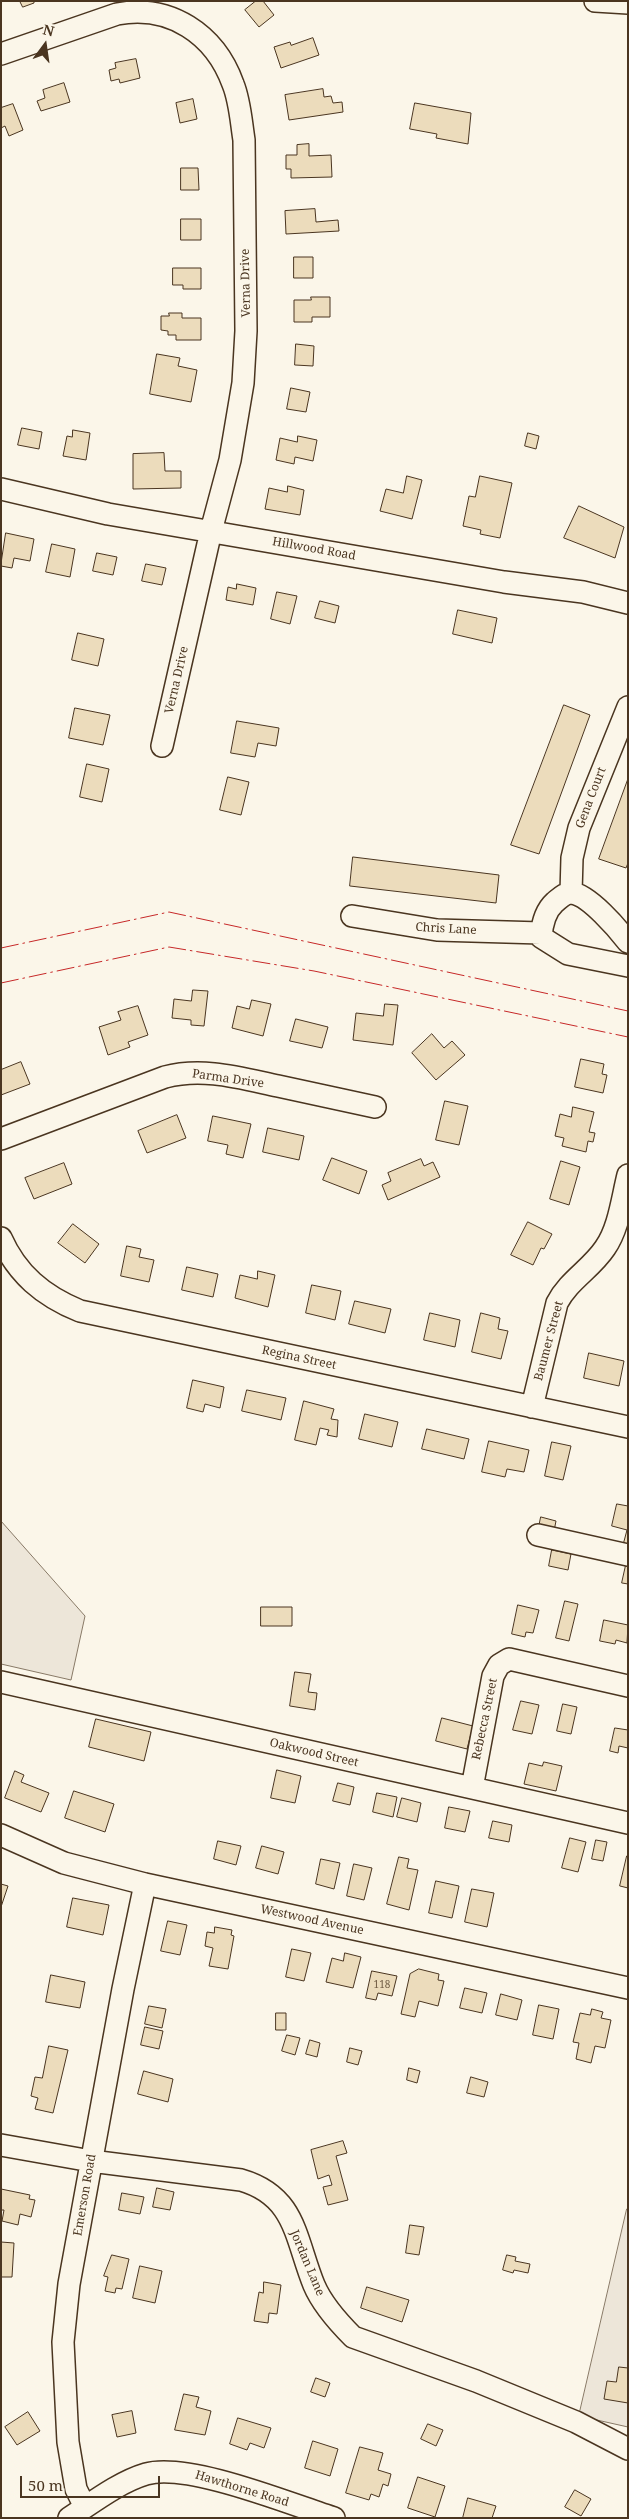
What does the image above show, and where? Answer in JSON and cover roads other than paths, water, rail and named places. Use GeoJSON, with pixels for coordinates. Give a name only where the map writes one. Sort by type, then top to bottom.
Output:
{"type":"FeatureCollection","features":[{"type":"Feature","properties":{"kind":"street"},"geometry":{"type":"LineString","coordinates":[[595,1],[628,3]]}},
{"type":"Feature","properties":{"kind":"street","name":"Verna Drive"},"geometry":{"type":"LineString","coordinates":[[1,54],[117,14],[148,11],[179,20],[196,31],[212,46],[226,66],[234,85],[244,140],[246,357],[230,460],[211,531],[162,746]]}},
{"type":"Feature","properties":{"kind":"street","name":"Hillwood Road"},"geometry":{"type":"LineString","coordinates":[[1,489],[108,514],[504,582],[583,592],[628,603]]}},
{"type":"Feature","properties":{"kind":"street","name":"Gena Court"},"geometry":{"type":"LineString","coordinates":[[571,893],[572,858],[579,828],[628,707]]}},
{"type":"Feature","properties":{"kind":"street"},"geometry":{"type":"LineString","coordinates":[[628,942],[607,919],[582,897],[571,893],[562,896],[550,906],[542,924],[541,937],[568,954],[628,966]]}},
{"type":"Feature","properties":{"kind":"street","name":"Chris Lane"},"geometry":{"type":"LineString","coordinates":[[352,916],[437,930],[541,933]]}},
{"type":"Feature","properties":{"kind":"street","name":"Parma Drive"},"geometry":{"type":"LineString","coordinates":[[1,1140],[182,1072],[202,1072],[235,1077],[375,1107]]}},
{"type":"Feature","properties":{"kind":"street","name":"Baumer Street"},"geometry":{"type":"LineString","coordinates":[[532,1407],[557,1303],[564,1289],[604,1249],[611,1238],[628,1175]]}},
{"type":"Feature","properties":{"kind":"street","name":"Regina Street"},"geometry":{"type":"LineString","coordinates":[[1,1238],[9,1255],[22,1274],[41,1291],[60,1303],[80,1311],[628,1427]]}},
{"type":"Feature","properties":{"kind":"street"},"geometry":{"type":"LineString","coordinates":[[538,1535],[628,1555]]}},
{"type":"Feature","properties":{"kind":"street","name":"Rebecca Street"},"geometry":{"type":"LineString","coordinates":[[472,1788],[493,1676],[503,1661],[510,1658],[628,1686]]}},
{"type":"Feature","properties":{"kind":"street","name":"Oakwood Street"},"geometry":{"type":"LineString","coordinates":[[1,1682],[628,1823]]}},
{"type":"Feature","properties":{"kind":"street","name":"Westwood Avenue"},"geometry":{"type":"LineString","coordinates":[[1,1835],[64,1863],[145,1884],[628,1988]]}},
{"type":"Feature","properties":{"kind":"street","name":"Emerson Road"},"geometry":{"type":"LineString","coordinates":[[77,2513],[76,2488],[68,2442],[64,2342],[69,2284],[145,1884]]}},
{"type":"Feature","properties":{"kind":"street","name":"Jordan Lane"},"geometry":{"type":"LineString","coordinates":[[1,2145],[91,2161],[241,2180],[259,2185],[271,2193],[287,2212],[315,2287],[342,2326],[353,2337],[476,2381],[576,2422],[628,2449]]}},
{"type":"Feature","properties":{"kind":"street","name":"Hawthorne Road"},"geometry":{"type":"LineString","coordinates":[[77,2513],[144,2474],[179,2471],[233,2485],[334,2518]]}}]}
